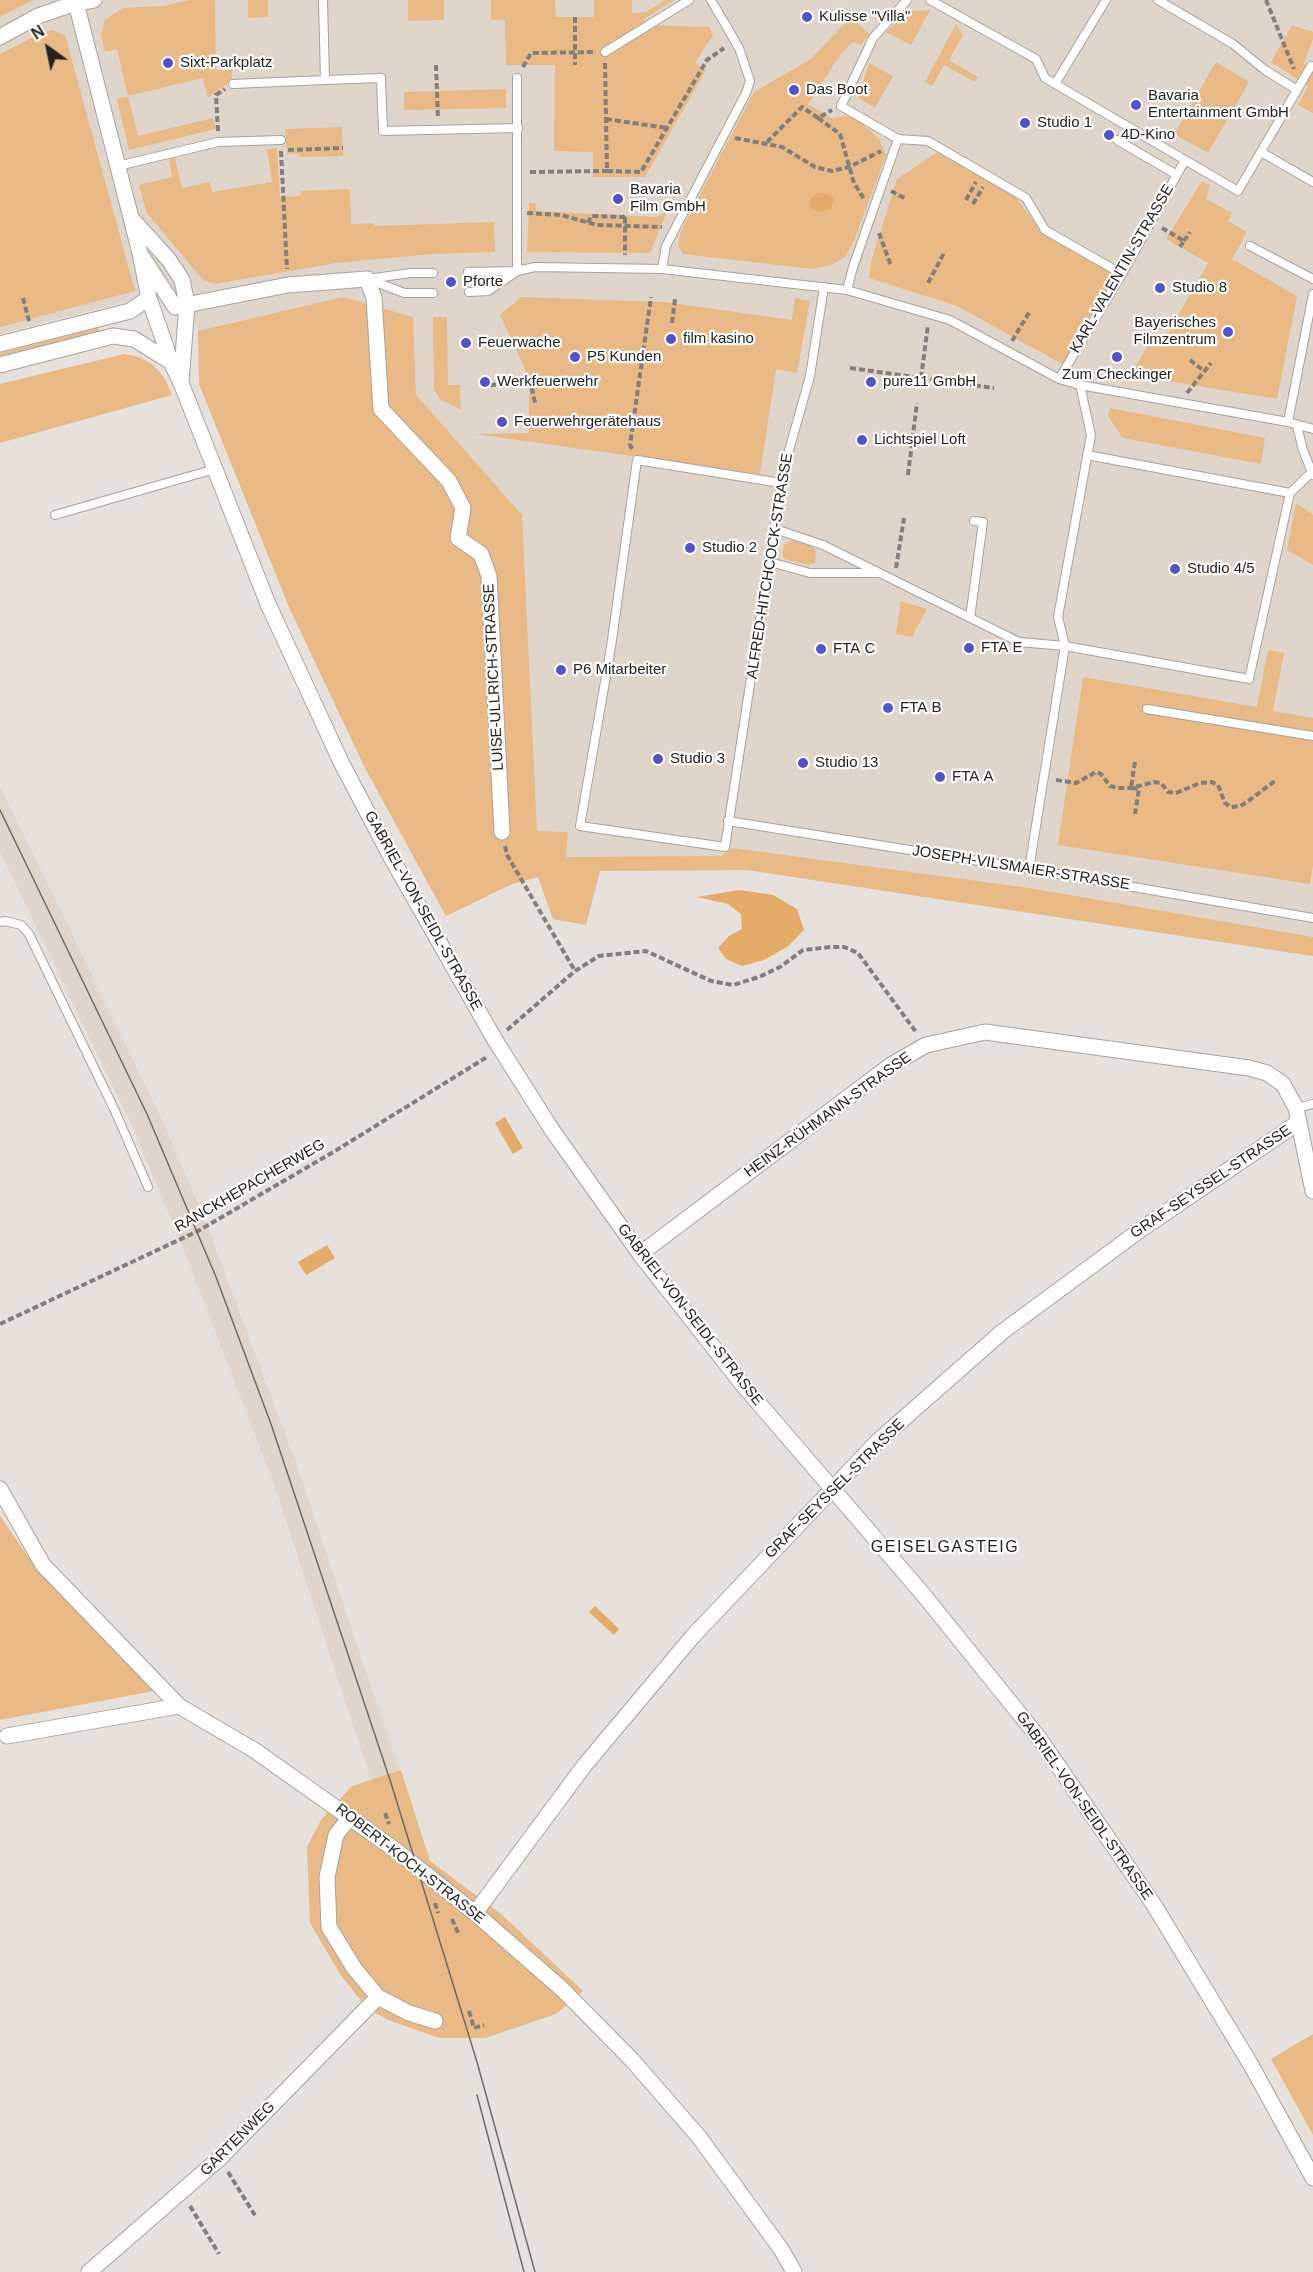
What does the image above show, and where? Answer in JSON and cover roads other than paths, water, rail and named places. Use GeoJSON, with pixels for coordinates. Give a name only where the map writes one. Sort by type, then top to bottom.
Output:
{"type":"FeatureCollection","features":[{"type":"Feature","properties":{"kind":"street"},"geometry":{"type":"LineString","coordinates":[[0,37],[38,16],[76,3],[94,0]]}},
{"type":"Feature","properties":{"kind":"street","name":"GABRIEL-VON-SEIDL-STRASSE"},"geometry":{"type":"LineString","coordinates":[[76,3],[140,253],[149,298],[171,362],[268,604],[342,764],[392,858],[498,1045],[558,1138],[640,1254],[743,1385],[832,1487],[1039,1738],[1154,1905],[1251,2065],[1313,2178]]}},
{"type":"Feature","properties":{"kind":"street","name":"GABRIEL-VON-SEIDL-STRASSE"},"geometry":{"type":"LineString","coordinates":[[130,217],[169,260],[182,280],[181,384]]}},
{"type":"Feature","properties":{"kind":"street","name":"GABRIEL-VON-SEIDL-STRASSE"},"geometry":{"type":"LineString","coordinates":[[140,253],[181,305]]}},
{"type":"Feature","properties":{"kind":"street"},"geometry":{"type":"LineString","coordinates":[[161,334],[181,305],[288,285],[367,279]]}},
{"type":"Feature","properties":{"kind":"street","name":"LUISE-ULLRICH-STRASSE"},"geometry":{"type":"LineString","coordinates":[[367,279],[374,298],[381,409],[449,481],[464,508],[458,538],[481,554],[489,576],[502,832]]}},
{"type":"Feature","properties":{"kind":"street"},"geometry":{"type":"LineString","coordinates":[[0,344],[130,311],[149,298]]}},
{"type":"Feature","properties":{"kind":"street"},"geometry":{"type":"LineString","coordinates":[[0,365],[113,336],[134,339],[171,362]]}},
{"type":"Feature","properties":{"kind":"street","name":"HEINZ-RÜHMANN-STRASSE"},"geometry":{"type":"LineString","coordinates":[[640,1254],[891,1065],[926,1045],[986,1032],[1249,1068],[1267,1073],[1283,1084],[1298,1115]]}},
{"type":"Feature","properties":{"kind":"street"},"geometry":{"type":"LineString","coordinates":[[1298,1115],[1313,1191]]}},
{"type":"Feature","properties":{"kind":"street","name":"GRAF-SEYSSEL-STRASSE"},"geometry":{"type":"LineString","coordinates":[[476,1913],[584,1766],[693,1636],[877,1442],[1002,1332],[1298,1115]]}},
{"type":"Feature","properties":{"kind":"street","name":"ROBERT-KOCH-STRASSE"},"geometry":{"type":"LineString","coordinates":[[0,1489],[43,1565],[179,1706],[254,1750],[397,1851],[476,1913],[562,1989],[632,2060],[699,2137],[781,2250],[794,2272]]}},
{"type":"Feature","properties":{"kind":"street"},"geometry":{"type":"LineString","coordinates":[[7,1736],[179,1706]]}},
{"type":"Feature","properties":{"kind":"street"},"geometry":{"type":"LineString","coordinates":[[350,1817],[336,1835],[327,1877],[329,1927],[354,1968],[378,1997],[409,2013],[435,2021]]}},
{"type":"Feature","properties":{"kind":"street","name":"GARTENWEG"},"geometry":{"type":"LineString","coordinates":[[89,2272],[220,2158],[378,1997]]}},
{"type":"Feature","properties":{"kind":"lane"},"geometry":{"type":"LineString","coordinates":[[323,0],[325,80]]}},
{"type":"Feature","properties":{"kind":"lane"},"geometry":{"type":"LineString","coordinates":[[605,52],[689,0]]}},
{"type":"Feature","properties":{"kind":"lane"},"geometry":{"type":"LineString","coordinates":[[662,269],[666,246],[746,93],[750,81],[746,65],[735,42],[711,0]]}},
{"type":"Feature","properties":{"kind":"lane"},"geometry":{"type":"LineString","coordinates":[[907,0],[873,38],[841,106],[898,139],[928,141],[1026,198],[1045,230],[1122,274]]}},
{"type":"Feature","properties":{"kind":"lane"},"geometry":{"type":"LineString","coordinates":[[930,0],[1036,59],[1045,78],[1238,191],[1311,66]]}},
{"type":"Feature","properties":{"kind":"lane"},"geometry":{"type":"LineString","coordinates":[[1055,84],[1106,0]]}},
{"type":"Feature","properties":{"kind":"lane"},"geometry":{"type":"LineString","coordinates":[[1158,0],[1233,44],[1265,70],[1297,90]]}},
{"type":"Feature","properties":{"kind":"lane"},"geometry":{"type":"LineString","coordinates":[[233,84],[381,78],[382,131],[518,128]]}},
{"type":"Feature","properties":{"kind":"lane"},"geometry":{"type":"LineString","coordinates":[[517,78],[517,271]]}},
{"type":"Feature","properties":{"kind":"lane"},"geometry":{"type":"LineString","coordinates":[[847,290],[898,139]]}},
{"type":"Feature","properties":{"kind":"lane"},"geometry":{"type":"LineString","coordinates":[[118,166],[218,142],[281,140]]}},
{"type":"Feature","properties":{"kind":"lane"},"geometry":{"type":"LineString","coordinates":[[1117,140],[1177,175]]}},
{"type":"Feature","properties":{"kind":"lane"},"geometry":{"type":"LineString","coordinates":[[1261,152],[1313,182]]}},
{"type":"Feature","properties":{"kind":"lane","name":"KARL-VALENTIN-STRASSE"},"geometry":{"type":"LineString","coordinates":[[1059,379],[1122,274],[1185,160]]}},
{"type":"Feature","properties":{"kind":"lane"},"geometry":{"type":"LineString","coordinates":[[1250,246],[1313,279]]}},
{"type":"Feature","properties":{"kind":"lane"},"geometry":{"type":"LineString","coordinates":[[468,272],[517,271],[535,267],[662,269],[847,290],[950,320],[1059,379],[1080,385],[1288,422],[1313,429]]}},
{"type":"Feature","properties":{"kind":"lane"},"geometry":{"type":"LineString","coordinates":[[469,292],[488,291],[517,271]]}},
{"type":"Feature","properties":{"kind":"lane"},"geometry":{"type":"LineString","coordinates":[[367,279],[410,273],[432,273]]}},
{"type":"Feature","properties":{"kind":"lane"},"geometry":{"type":"LineString","coordinates":[[367,279],[404,293],[433,293]]}},
{"type":"Feature","properties":{"kind":"lane","name":"ALFRED-HITCHCOCK-STRASSE"},"geometry":{"type":"LineString","coordinates":[[781,483],[637,460],[610,647],[580,826],[724,847],[781,483],[810,376],[825,287]]}},
{"type":"Feature","properties":{"kind":"lane"},"geometry":{"type":"LineString","coordinates":[[1288,422],[1313,294]]}},
{"type":"Feature","properties":{"kind":"lane"},"geometry":{"type":"LineString","coordinates":[[1029,868],[1065,646],[1058,617],[1091,435],[1080,385]]}},
{"type":"Feature","properties":{"kind":"lane"},"geometry":{"type":"LineString","coordinates":[[775,529],[823,544],[1019,642],[1065,646],[1249,679],[1290,493],[1312,474],[1297,426]]}},
{"type":"Feature","properties":{"kind":"lane"},"geometry":{"type":"LineString","coordinates":[[1087,455],[1290,493]]}},
{"type":"Feature","properties":{"kind":"lane"},"geometry":{"type":"LineString","coordinates":[[55,515],[215,469]]}},
{"type":"Feature","properties":{"kind":"lane"},"geometry":{"type":"LineString","coordinates":[[970,618],[983,522],[974,521]]}},
{"type":"Feature","properties":{"kind":"lane"},"geometry":{"type":"LineString","coordinates":[[770,562],[810,573],[879,573]]}},
{"type":"Feature","properties":{"kind":"lane"},"geometry":{"type":"LineString","coordinates":[[1147,709],[1313,736]]}},
{"type":"Feature","properties":{"kind":"lane","name":"JOSEPH-VILSMAIER-STRASSE"},"geometry":{"type":"LineString","coordinates":[[728,821],[1029,868],[1313,918]]}},
{"type":"Feature","properties":{"kind":"lane"},"geometry":{"type":"LineString","coordinates":[[0,922],[5,921],[21,926],[28,934],[116,1111],[148,1187]]}},
{"type":"Feature","properties":{"kind":"lane"},"geometry":{"type":"LineString","coordinates":[[1298,1115],[1313,1104]]}},
{"type":"Feature","properties":{"kind":"tram line"},"geometry":{"type":"LineString","coordinates":[[0,810],[147,1114],[216,1277],[271,1424],[391,1783],[477,2062],[535,2272]]}},
{"type":"Feature","properties":{"kind":"tram line"},"geometry":{"type":"LineString","coordinates":[[477,2095],[524,2272]]}},
{"type":"Feature","properties":{"kind":"place","name":"Kulisse \"Villa\""},"geometry":{"type":"Point","coordinates":[807,17]}},
{"type":"Feature","properties":{"kind":"place","name":"Sixt-Parkplatz"},"geometry":{"type":"Point","coordinates":[168,63]}},
{"type":"Feature","properties":{"kind":"place","name":"Das Boot"},"geometry":{"type":"Point","coordinates":[794,90]}},
{"type":"Feature","properties":{"kind":"place","name":"Bavaria Entertainment GmbH"},"geometry":{"type":"Point","coordinates":[1136,105]}},
{"type":"Feature","properties":{"kind":"place","name":"Studio 1"},"geometry":{"type":"Point","coordinates":[1025,123]}},
{"type":"Feature","properties":{"kind":"place","name":"4D-Kino"},"geometry":{"type":"Point","coordinates":[1109,135]}},
{"type":"Feature","properties":{"kind":"place","name":"Bavaria Film GmbH"},"geometry":{"type":"Point","coordinates":[618,199]}},
{"type":"Feature","properties":{"kind":"place","name":"Pforte"},"geometry":{"type":"Point","coordinates":[451,282]}},
{"type":"Feature","properties":{"kind":"place","name":"Studio 8"},"geometry":{"type":"Point","coordinates":[1160,288]}},
{"type":"Feature","properties":{"kind":"place","name":"Bayerisches Filmzentrum"},"geometry":{"type":"Point","coordinates":[1228,332]}},
{"type":"Feature","properties":{"kind":"place","name":"film kasino"},"geometry":{"type":"Point","coordinates":[671,339]}},
{"type":"Feature","properties":{"kind":"place","name":"Feuerwache"},"geometry":{"type":"Point","coordinates":[466,343]}},
{"type":"Feature","properties":{"kind":"place","name":"P5 Kunden"},"geometry":{"type":"Point","coordinates":[575,357]}},
{"type":"Feature","properties":{"kind":"place","name":"Zum Checkinger"},"geometry":{"type":"Point","coordinates":[1117,357]}},
{"type":"Feature","properties":{"kind":"place","name":"Werkfeuerwehr"},"geometry":{"type":"Point","coordinates":[485,382]}},
{"type":"Feature","properties":{"kind":"place","name":"pure11 GmbH"},"geometry":{"type":"Point","coordinates":[871,382]}},
{"type":"Feature","properties":{"kind":"place","name":"Feuerwehrgerätehaus"},"geometry":{"type":"Point","coordinates":[502,422]}},
{"type":"Feature","properties":{"kind":"place","name":"Lichtspiel Loft"},"geometry":{"type":"Point","coordinates":[862,440]}},
{"type":"Feature","properties":{"kind":"place","name":"Studio 2"},"geometry":{"type":"Point","coordinates":[690,548]}},
{"type":"Feature","properties":{"kind":"place","name":"Studio 4/5"},"geometry":{"type":"Point","coordinates":[1175,569]}},
{"type":"Feature","properties":{"kind":"place","name":"FTA E"},"geometry":{"type":"Point","coordinates":[969,648]}},
{"type":"Feature","properties":{"kind":"place","name":"FTA C"},"geometry":{"type":"Point","coordinates":[821,649]}},
{"type":"Feature","properties":{"kind":"place","name":"P6 Mitarbeiter"},"geometry":{"type":"Point","coordinates":[561,670]}},
{"type":"Feature","properties":{"kind":"place","name":"FTA B"},"geometry":{"type":"Point","coordinates":[888,708]}},
{"type":"Feature","properties":{"kind":"place","name":"Studio 3"},"geometry":{"type":"Point","coordinates":[658,759]}},
{"type":"Feature","properties":{"kind":"place","name":"Studio 13"},"geometry":{"type":"Point","coordinates":[803,763]}},
{"type":"Feature","properties":{"kind":"place","name":"FTA A"},"geometry":{"type":"Point","coordinates":[940,777]}},
{"type":"Feature","properties":{"kind":"district","name":"GEISELGASTEIG"},"geometry":{"type":"Point","coordinates":[945,1548]}}]}
